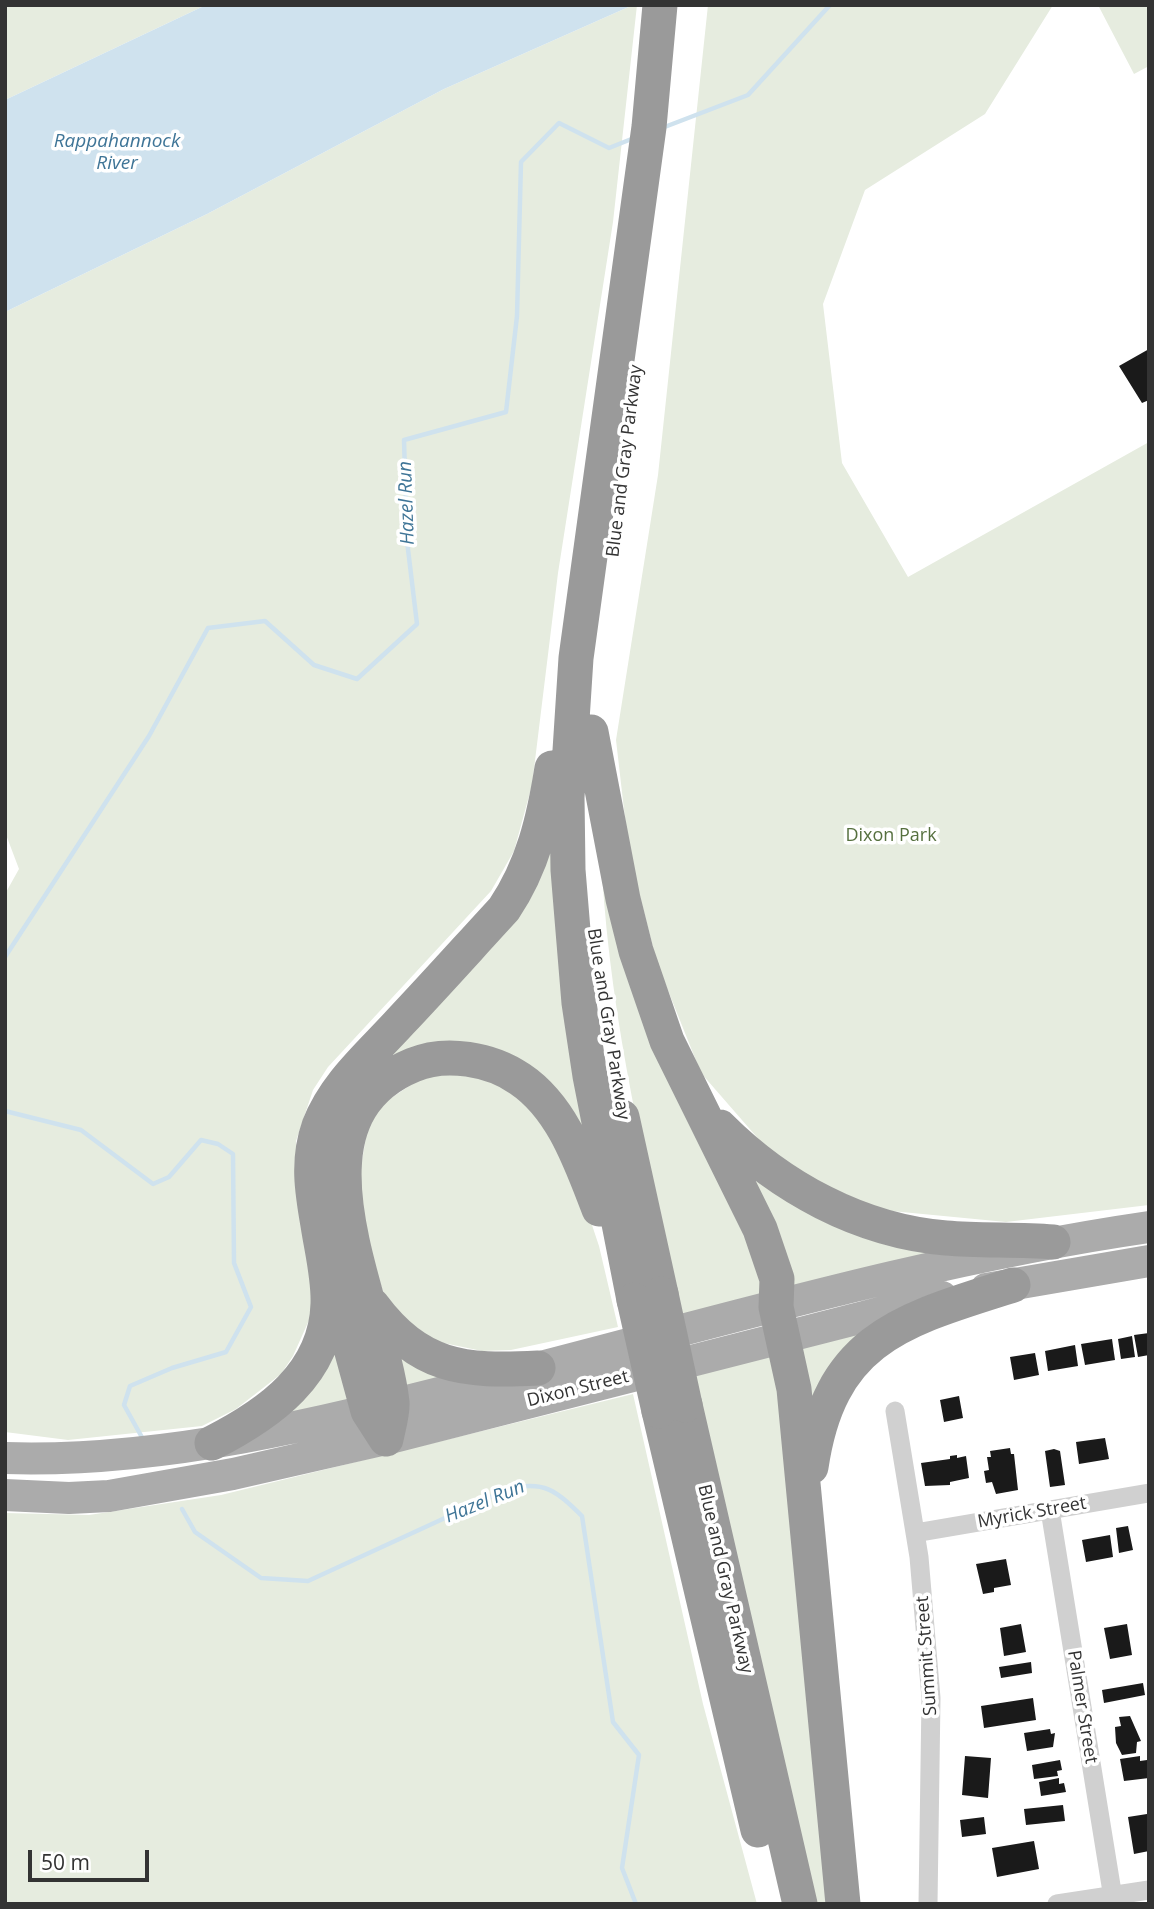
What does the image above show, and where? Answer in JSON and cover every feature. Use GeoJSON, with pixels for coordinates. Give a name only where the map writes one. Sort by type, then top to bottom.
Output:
{"type":"FeatureCollection","features":[{"type":"Feature","properties":{"kind":"highway","name":"Blue and Gray Parkway"},"geometry":{"type":"LineString","coordinates":[[647,1297],[598,978],[590,858],[591,732],[645,217],[649,127],[660,5]]}},
{"type":"Feature","properties":{"kind":"highway","name":"Blue and Gray Parkway"},"geometry":{"type":"LineString","coordinates":[[683,5],[675,93],[645,217],[583,606],[571,710],[567,797],[573,944],[590,1076],[647,1297],[672,1408],[775,1904]]}},
{"type":"Feature","properties":{"kind":"highway"},"geometry":{"type":"LineString","coordinates":[[212,1443],[254,1422],[276,1404],[305,1373],[318,1349],[328,1306],[322,1250],[310,1182],[312,1152],[319,1128],[339,1088],[504,909],[517,889],[539,836],[583,606]]}},
{"type":"Feature","properties":{"kind":"highway"},"geometry":{"type":"LineString","coordinates":[[591,732],[636,951],[667,1041],[760,1229],[777,1279],[779,1322],[794,1389],[843,1904]]}},
{"type":"Feature","properties":{"kind":"highway"},"geometry":{"type":"LineString","coordinates":[[382,1418],[368,1299],[344,1195],[344,1153],[358,1112],[385,1080],[421,1062],[442,1058],[464,1059],[506,1071],[521,1079],[550,1108],[579,1158],[647,1297]]}},
{"type":"Feature","properties":{"kind":"highway"},"geometry":{"type":"LineString","coordinates":[[701,1107],[743,1150],[773,1173],[805,1193],[860,1219],[912,1233],[947,1238],[1053,1242]]}},
{"type":"Feature","properties":{"kind":"highway"},"geometry":{"type":"LineString","coordinates":[[322,1250],[382,1418]]}},
{"type":"Feature","properties":{"kind":"highway"},"geometry":{"type":"LineString","coordinates":[[807,1516],[811,1463],[818,1431],[832,1394],[855,1360],[881,1336],[903,1323],[1013,1285]]}},
{"type":"Feature","properties":{"kind":"highway"},"geometry":{"type":"LineString","coordinates":[[368,1299],[403,1340],[441,1362],[475,1368],[538,1368]]}},
{"type":"Feature","properties":{"kind":"highway","name":"Blue and Gray Parkway"},"geometry":{"type":"LineString","coordinates":[[672,1408],[800,1904]]}},
{"type":"Feature","properties":{"kind":"main road","name":"Dixon Street"},"geometry":{"type":"LineString","coordinates":[[5,1458],[81,1459],[382,1418],[779,1322],[1053,1242],[1149,1227]]}},
{"type":"Feature","properties":{"kind":"main road","name":"Dixon Street"},"geometry":{"type":"LineString","coordinates":[[5,1495],[69,1498],[109,1496],[233,1474],[382,1418],[538,1368],[779,1322],[1149,1261]]}},
{"type":"Feature","properties":{"kind":"street","name":"Summit Street"},"geometry":{"type":"LineString","coordinates":[[895,1411],[915,1533],[932,1698],[928,1904]]}},
{"type":"Feature","properties":{"kind":"street","name":"Myrick Street"},"geometry":{"type":"LineString","coordinates":[[915,1533],[1149,1493]]}},
{"type":"Feature","properties":{"kind":"street","name":"Palmer Street"},"geometry":{"type":"LineString","coordinates":[[1050,1510],[1114,1900]]}},
{"type":"Feature","properties":{"kind":"street"},"geometry":{"type":"LineString","coordinates":[[1057,1904],[1114,1900],[1149,1890]]}},
{"type":"Feature","properties":{"kind":"green space"},"geometry":{"type":"Polygon","coordinates":[[[5,5],[206,5],[5,100],[5,5]]]}},
{"type":"Feature","properties":{"kind":"green space"},"geometry":{"type":"Polygon","coordinates":[[[637,5],[613,222],[558,573],[532,785],[514,851],[491,891],[328,1067],[313,1090],[296,1141],[297,1194],[314,1268],[310,1318],[293,1356],[281,1374],[236,1409],[202,1426],[68,1440],[5,1432],[5,894],[19,869],[5,832],[5,312],[207,214],[444,89],[637,5]]]}},
{"type":"Feature","properties":{"kind":"green space","name":"Dixon Park"},"geometry":{"type":"Polygon","coordinates":[[[708,5],[1053,5],[985,114],[865,190],[823,304],[842,463],[908,577],[1149,442],[1149,1205],[1006,1222],[881,1210],[782,1166],[701,1073],[657,963],[629,853],[616,740],[658,475],[708,5]]]}},
{"type":"Feature","properties":{"kind":"green space"},"geometry":{"type":"Polygon","coordinates":[[[1098,5],[1149,5],[1149,66],[1134,74],[1098,5]]]}},
{"type":"Feature","properties":{"kind":"green space"},"geometry":{"type":"Polygon","coordinates":[[[550,845],[589,1143],[478,1052],[354,1103],[331,1128],[550,845]]]}},
{"type":"Feature","properties":{"kind":"green space"},"geometry":{"type":"Polygon","coordinates":[[[602,872],[737,1198],[765,1293],[681,1317],[643,1151],[622,1041],[613,985],[602,872]]]}},
{"type":"Feature","properties":{"kind":"green space"},"geometry":{"type":"Polygon","coordinates":[[[444,1063],[528,1097],[582,1195],[599,1246],[618,1327],[511,1350],[482,1351],[434,1341],[387,1304],[355,1204],[370,1112],[444,1063]]]}},
{"type":"Feature","properties":{"kind":"green space"},"geometry":{"type":"Polygon","coordinates":[[[752,1170],[971,1248],[788,1291],[752,1170]]]}},
{"type":"Feature","properties":{"kind":"green space"},"geometry":{"type":"Polygon","coordinates":[[[885,1321],[810,1418],[796,1344],[885,1321]]]}},
{"type":"Feature","properties":{"kind":"green space"},"geometry":{"type":"Polygon","coordinates":[[[330,1341],[357,1400],[271,1419],[330,1341]]]}},
{"type":"Feature","properties":{"kind":"green space"},"geometry":{"type":"Polygon","coordinates":[[[388,1342],[447,1373],[402,1392],[388,1342]]]}},
{"type":"Feature","properties":{"kind":"green space"},"geometry":{"type":"Polygon","coordinates":[[[777,1350],[833,1904],[816,1904],[694,1371],[777,1350]]]}},
{"type":"Feature","properties":{"kind":"green space"},"geometry":{"type":"Polygon","coordinates":[[[633,1394],[703,1704],[757,1904],[5,1904],[5,1513],[89,1515],[221,1495],[633,1394]]]}},
{"type":"Feature","properties":{"kind":"water","name":"Rappahannock River"},"geometry":{"type":"Polygon","coordinates":[[[206,5],[633,5],[444,89],[207,214],[5,312],[5,100],[206,5]]]}},
{"type":"Feature","properties":{"kind":"building"},"geometry":{"type":"Polygon","coordinates":[[[1149,349],[1149,400],[1142,403],[1119,366],[1149,349]]]}},
{"type":"Feature","properties":{"kind":"building"},"geometry":{"type":"Polygon","coordinates":[[[1149,1333],[1149,1355],[1138,1357],[1134,1335],[1149,1333]]]}},
{"type":"Feature","properties":{"kind":"building"},"geometry":{"type":"Polygon","coordinates":[[[1132,1336],[1135,1357],[1121,1359],[1118,1339],[1132,1336]]]}},
{"type":"Feature","properties":{"kind":"building"},"geometry":{"type":"Polygon","coordinates":[[[1112,1339],[1115,1360],[1085,1365],[1081,1344],[1112,1339]]]}},
{"type":"Feature","properties":{"kind":"building"},"geometry":{"type":"Polygon","coordinates":[[[1075,1345],[1078,1366],[1048,1371],[1045,1351],[1075,1345]]]}},
{"type":"Feature","properties":{"kind":"building"},"geometry":{"type":"Polygon","coordinates":[[[1035,1353],[1039,1375],[1014,1380],[1010,1357],[1035,1353]]]}},
{"type":"Feature","properties":{"kind":"building"},"geometry":{"type":"Polygon","coordinates":[[[959,1396],[963,1418],[944,1422],[940,1400],[959,1396]]]}},
{"type":"Feature","properties":{"kind":"building"},"geometry":{"type":"Polygon","coordinates":[[[1105,1438],[1109,1459],[1079,1464],[1076,1442],[1105,1438]]]}},
{"type":"Feature","properties":{"kind":"building"},"geometry":{"type":"Polygon","coordinates":[[[1010,1448],[1011,1454],[1014,1454],[1018,1490],[996,1494],[992,1482],[986,1483],[984,1471],[989,1470],[987,1457],[991,1457],[990,1451],[1010,1448]]]}},
{"type":"Feature","properties":{"kind":"building"},"geometry":{"type":"Polygon","coordinates":[[[1045,1451],[1060,1451],[1065,1485],[1050,1487],[1045,1451]]]}},
{"type":"Feature","properties":{"kind":"building"},"geometry":{"type":"Polygon","coordinates":[[[957,1455],[957,1458],[966,1456],[969,1478],[950,1482],[950,1485],[925,1486],[921,1463],[950,1459],[950,1456],[957,1455]]]}},
{"type":"Feature","properties":{"kind":"building"},"geometry":{"type":"Polygon","coordinates":[[[1128,1526],[1133,1550],[1119,1553],[1116,1528],[1128,1526]]]}},
{"type":"Feature","properties":{"kind":"building"},"geometry":{"type":"Polygon","coordinates":[[[1110,1535],[1113,1557],[1086,1562],[1082,1540],[1110,1535]]]}},
{"type":"Feature","properties":{"kind":"building"},"geometry":{"type":"Polygon","coordinates":[[[1006,1559],[1011,1585],[994,1588],[994,1592],[983,1594],[976,1564],[1006,1559]]]}},
{"type":"Feature","properties":{"kind":"building"},"geometry":{"type":"Polygon","coordinates":[[[1021,1624],[1026,1652],[1004,1656],[1000,1628],[1021,1624]]]}},
{"type":"Feature","properties":{"kind":"building"},"geometry":{"type":"Polygon","coordinates":[[[1127,1624],[1132,1655],[1110,1659],[1104,1628],[1127,1624]]]}},
{"type":"Feature","properties":{"kind":"building"},"geometry":{"type":"Polygon","coordinates":[[[1031,1662],[1032,1673],[1001,1678],[999,1667],[1031,1662]]]}},
{"type":"Feature","properties":{"kind":"building"},"geometry":{"type":"Polygon","coordinates":[[[1143,1683],[1145,1695],[1104,1703],[1102,1690],[1143,1683]]]}},
{"type":"Feature","properties":{"kind":"building"},"geometry":{"type":"Polygon","coordinates":[[[1033,1698],[1036,1720],[984,1728],[981,1706],[1033,1698]]]}},
{"type":"Feature","properties":{"kind":"building"},"geometry":{"type":"Polygon","coordinates":[[[1130,1716],[1141,1741],[1137,1742],[1136,1753],[1122,1755],[1116,1743],[1115,1727],[1121,1726],[1119,1717],[1130,1716]]]}},
{"type":"Feature","properties":{"kind":"building"},"geometry":{"type":"Polygon","coordinates":[[[1050,1729],[1051,1734],[1055,1733],[1053,1747],[1027,1751],[1024,1733],[1050,1729]]]}},
{"type":"Feature","properties":{"kind":"building"},"geometry":{"type":"Polygon","coordinates":[[[965,1756],[991,1758],[988,1798],[962,1795],[965,1756]]]}},
{"type":"Feature","properties":{"kind":"building"},"geometry":{"type":"Polygon","coordinates":[[[1140,1756],[1140,1761],[1147,1760],[1149,1778],[1124,1781],[1120,1759],[1140,1756]]]}},
{"type":"Feature","properties":{"kind":"building"},"geometry":{"type":"Polygon","coordinates":[[[1060,1760],[1062,1770],[1057,1771],[1058,1776],[1034,1779],[1032,1765],[1060,1760]]]}},
{"type":"Feature","properties":{"kind":"building"},"geometry":{"type":"Polygon","coordinates":[[[1059,1778],[1059,1784],[1064,1783],[1066,1792],[1041,1796],[1039,1782],[1059,1778]]]}},
{"type":"Feature","properties":{"kind":"building"},"geometry":{"type":"Polygon","coordinates":[[[1063,1805],[1065,1821],[1026,1825],[1024,1809],[1063,1805]]]}},
{"type":"Feature","properties":{"kind":"building"},"geometry":{"type":"Polygon","coordinates":[[[1147,1814],[1149,1851],[1134,1854],[1128,1817],[1147,1814]]]}},
{"type":"Feature","properties":{"kind":"building"},"geometry":{"type":"Polygon","coordinates":[[[984,1817],[986,1834],[962,1837],[960,1820],[984,1817]]]}},
{"type":"Feature","properties":{"kind":"building"},"geometry":{"type":"Polygon","coordinates":[[[1034,1841],[1039,1869],[997,1877],[992,1848],[1034,1841]]]}},
{"type":"Feature","properties":{"kind":"waterway","name":"Hazel Run"},"geometry":{"type":"LineString","coordinates":[[662,128],[748,95],[830,5]]}},
{"type":"Feature","properties":{"kind":"waterway","name":"Hazel Run"},"geometry":{"type":"LineString","coordinates":[[5,957],[149,736],[208,628],[265,621],[314,665],[357,679],[417,624],[407,541],[404,440],[506,412],[517,316],[521,162],[559,123],[609,148],[634,138]]}},
{"type":"Feature","properties":{"kind":"waterway","name":"Hazel Run"},"geometry":{"type":"LineString","coordinates":[[5,1111],[81,1130],[153,1184],[169,1177],[201,1140],[218,1144],[233,1154],[234,1263],[251,1307],[226,1352],[172,1368],[130,1386],[124,1405],[144,1441]]}},
{"type":"Feature","properties":{"kind":"waterway","name":"Hazel Run"},"geometry":{"type":"LineString","coordinates":[[182,1509],[195,1532],[261,1578],[308,1581],[508,1489],[541,1487],[565,1500],[582,1516],[613,1722],[639,1755],[622,1868],[636,1904]]}}]}
